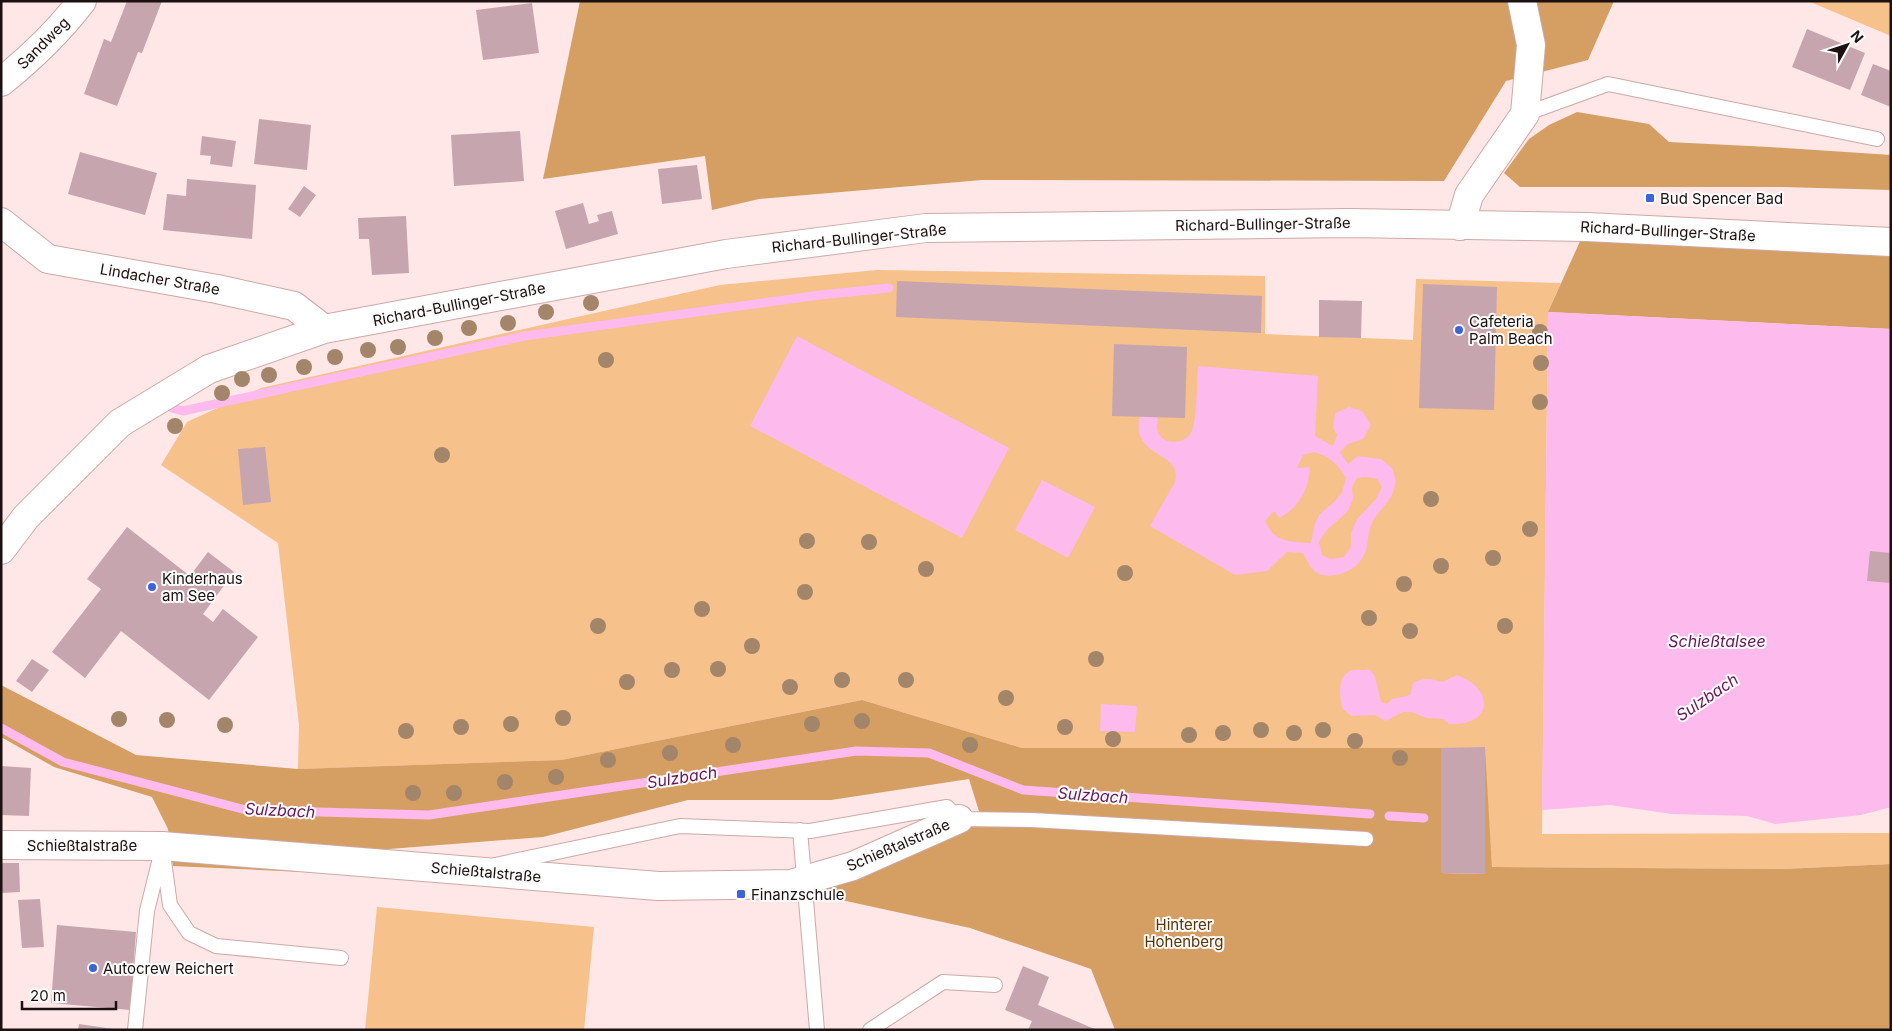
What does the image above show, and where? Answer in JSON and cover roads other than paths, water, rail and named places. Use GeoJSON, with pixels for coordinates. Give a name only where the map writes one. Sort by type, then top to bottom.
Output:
{"type":"FeatureCollection","features":[{"type":"Feature","properties":{"kind":"street","name":"Sandweg"},"geometry":{"type":"LineString","coordinates":[[1,82],[25,64],[71,16],[82,1]]}},
{"type":"Feature","properties":{"kind":"street"},"geometry":{"type":"LineString","coordinates":[[1460,226],[1469,195],[1524,114],[1531,44],[1522,1]]}},
{"type":"Feature","properties":{"kind":"street","name":"Lindacher Straße"},"geometry":{"type":"LineString","coordinates":[[1,222],[48,259],[217,289],[294,306],[324,329]]}},
{"type":"Feature","properties":{"kind":"street","name":"Richard-Bullinger-Straße"},"geometry":{"type":"LineString","coordinates":[[1,550],[26,517],[120,423],[209,369],[324,329],[726,254],[926,228],[1350,223],[1587,227],[1891,242]]}},
{"type":"Feature","properties":{"kind":"street","name":"Schießtalstraße"},"geometry":{"type":"LineString","coordinates":[[1,845],[162,846],[658,886],[791,884],[853,866],[959,819]]}},
{"type":"Feature","properties":{"kind":"lane"},"geometry":{"type":"LineString","coordinates":[[1524,114],[1608,84],[1877,139]]}},
{"type":"Feature","properties":{"kind":"lane"},"geometry":{"type":"LineString","coordinates":[[468,871],[680,826],[810,831],[947,807],[959,819],[1032,820],[1366,839]]}},
{"type":"Feature","properties":{"kind":"lane"},"geometry":{"type":"LineString","coordinates":[[800,830],[817,1030]]}},
{"type":"Feature","properties":{"kind":"lane"},"geometry":{"type":"LineString","coordinates":[[162,846],[170,905],[189,933],[216,946],[341,958]]}},
{"type":"Feature","properties":{"kind":"lane"},"geometry":{"type":"LineString","coordinates":[[135,1030],[147,911],[162,846]]}},
{"type":"Feature","properties":{"kind":"lane"},"geometry":{"type":"LineString","coordinates":[[870,1030],[943,982],[995,985]]}},
{"type":"Feature","properties":{"kind":"water","name":"Schießtalsee"},"geometry":{"type":"Polygon","coordinates":[[[1548,312],[1891,329],[1891,807],[1861,815],[1775,824],[1747,816],[1672,814],[1610,805],[1542,810],[1548,312]]]}},
{"type":"Feature","properties":{"kind":"water"},"geometry":{"type":"Polygon","coordinates":[[[797,336],[1009,448],[962,538],[750,426],[797,336]]]}},
{"type":"Feature","properties":{"kind":"water"},"geometry":{"type":"Polygon","coordinates":[[[1198,366],[1318,376],[1315,436],[1333,446],[1337,435],[1333,428],[1335,413],[1349,407],[1362,411],[1371,425],[1363,439],[1348,444],[1340,452],[1348,464],[1358,456],[1381,459],[1393,469],[1395,482],[1392,495],[1372,523],[1364,556],[1353,568],[1336,575],[1319,574],[1311,568],[1303,553],[1287,552],[1267,571],[1235,575],[1150,526],[1175,482],[1176,473],[1168,461],[1149,448],[1143,441],[1139,433],[1139,417],[1158,417],[1157,428],[1162,438],[1177,442],[1187,437],[1193,428],[1198,366]],[[1314,452],[1303,455],[1297,468],[1310,467],[1305,491],[1298,503],[1279,518],[1274,511],[1265,521],[1274,534],[1284,540],[1311,543],[1315,523],[1320,514],[1342,492],[1346,478],[1343,473],[1329,458],[1314,452]],[[1357,478],[1352,487],[1353,499],[1348,511],[1327,530],[1319,542],[1322,555],[1330,559],[1344,557],[1351,546],[1351,533],[1357,519],[1376,499],[1382,487],[1377,479],[1357,478]]]}},
{"type":"Feature","properties":{"kind":"water"},"geometry":{"type":"Polygon","coordinates":[[[1042,480],[1095,507],[1068,558],[1015,530],[1042,480]]]}},
{"type":"Feature","properties":{"kind":"water"},"geometry":{"type":"Polygon","coordinates":[[[1369,669],[1375,676],[1381,702],[1387,704],[1392,699],[1410,695],[1413,683],[1417,681],[1428,679],[1442,682],[1457,675],[1469,681],[1478,689],[1483,697],[1484,706],[1481,713],[1475,719],[1464,723],[1449,724],[1443,719],[1427,718],[1411,712],[1403,712],[1386,721],[1375,715],[1351,716],[1342,708],[1340,686],[1344,676],[1353,670],[1369,669]]]}},
{"type":"Feature","properties":{"kind":"water"},"geometry":{"type":"Polygon","coordinates":[[[1101,704],[1137,706],[1135,732],[1100,731],[1101,704]]]}},
{"type":"Feature","properties":{"kind":"waterway"},"geometry":{"type":"LineString","coordinates":[[172,408],[183,411],[525,336],[820,295],[889,288]]}},
{"type":"Feature","properties":{"kind":"waterway","name":"Sulzbach"},"geometry":{"type":"LineString","coordinates":[[1,728],[63,762],[246,810],[429,815],[856,751],[929,753],[1023,790],[1370,814]]}},
{"type":"Feature","properties":{"kind":"waterway","name":"Sulzbach"},"geometry":{"type":"LineString","coordinates":[[1389,816],[1424,818]]}},
{"type":"Feature","properties":{"kind":"place","name":"Bud Spencer Bad"},"geometry":{"type":"Point","coordinates":[1650,198]}},
{"type":"Feature","properties":{"kind":"place","name":"Cafeteria Palm Beach"},"geometry":{"type":"Point","coordinates":[1459,330]}},
{"type":"Feature","properties":{"kind":"place","name":"Kinderhaus am See"},"geometry":{"type":"Point","coordinates":[152,587]}},
{"type":"Feature","properties":{"kind":"place","name":"Finanzschule"},"geometry":{"type":"Point","coordinates":[741,894]}},
{"type":"Feature","properties":{"kind":"place","name":"Autocrew Reichert"},"geometry":{"type":"Point","coordinates":[93,968]}},
{"type":"Feature","properties":{"kind":"park label","name":"Hinterer Hohenberg"},"geometry":{"type":"Point","coordinates":[1184,932]}}]}
